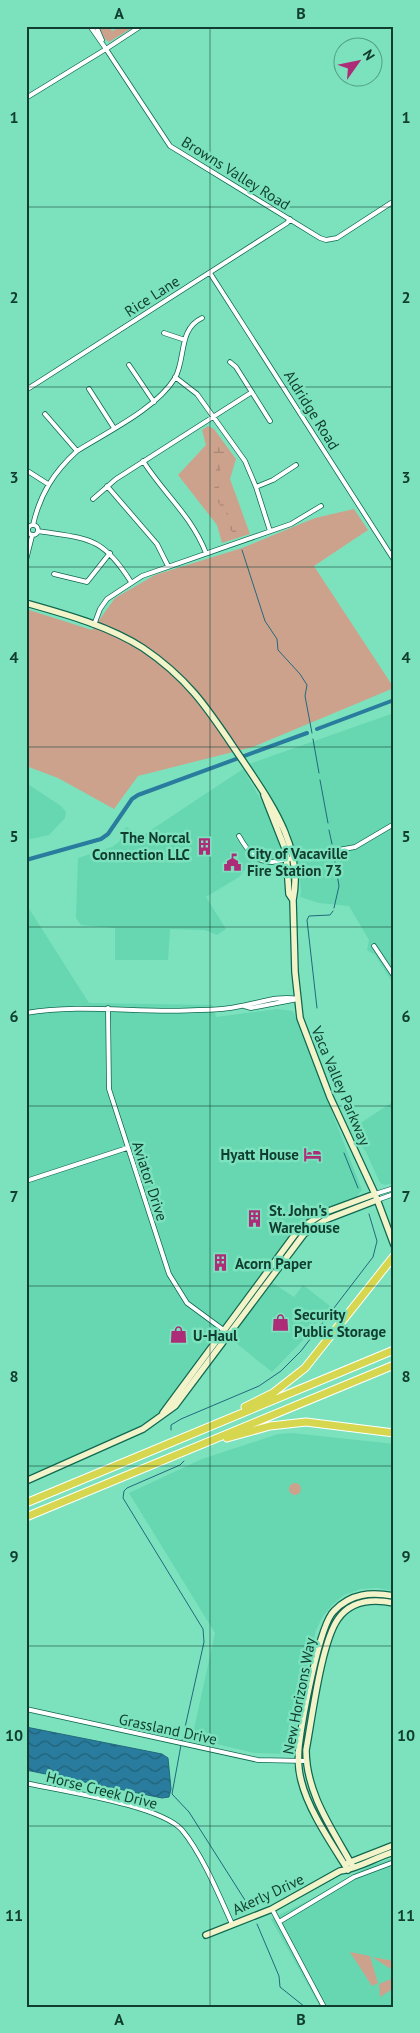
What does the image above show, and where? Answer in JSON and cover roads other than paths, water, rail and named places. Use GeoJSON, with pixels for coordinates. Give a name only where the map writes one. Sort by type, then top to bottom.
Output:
{"type":"FeatureCollection","features":[{"type":"Feature","properties":{"kind":"highway"},"geometry":{"type":"LineString","coordinates":[[187,1436],[262,1399],[295,1376],[314,1357],[394,1256]]}},
{"type":"Feature","properties":{"kind":"highway"},"geometry":{"type":"LineString","coordinates":[[26,1503],[394,1350]]}},
{"type":"Feature","properties":{"kind":"highway"},"geometry":{"type":"LineString","coordinates":[[26,1517],[394,1365]]}},
{"type":"Feature","properties":{"kind":"highway"},"geometry":{"type":"LineString","coordinates":[[200,1445],[270,1426],[293,1423],[318,1423],[394,1433]]}},
{"type":"Feature","properties":{"kind":"street"},"geometry":{"type":"LineString","coordinates":[[90,26],[106,49]]}},
{"type":"Feature","properties":{"kind":"street"},"geometry":{"type":"LineString","coordinates":[[96,26],[106,49]]}},
{"type":"Feature","properties":{"kind":"street"},"geometry":{"type":"LineString","coordinates":[[26,98],[140,26]]}},
{"type":"Feature","properties":{"kind":"street","name":"Browns Valley Road"},"geometry":{"type":"LineString","coordinates":[[106,49],[170,146],[320,238],[333,239],[394,201]]}},
{"type":"Feature","properties":{"kind":"street","name":"Rice Lane"},"geometry":{"type":"LineString","coordinates":[[26,390],[290,220]]}},
{"type":"Feature","properties":{"kind":"street","name":"Aldridge Road"},"geometry":{"type":"LineString","coordinates":[[210,273],[394,560]]}},
{"type":"Feature","properties":{"kind":"street"},"geometry":{"type":"LineString","coordinates":[[32,536],[27,529],[33,525],[39,504],[48,484],[77,451],[154,402],[176,377],[190,327],[202,318]]}},
{"type":"Feature","properties":{"kind":"street"},"geometry":{"type":"LineString","coordinates":[[164,333],[185,340]]}},
{"type":"Feature","properties":{"kind":"street"},"geometry":{"type":"LineString","coordinates":[[230,362],[270,421]]}},
{"type":"Feature","properties":{"kind":"street"},"geometry":{"type":"LineString","coordinates":[[129,366],[154,402]]}},
{"type":"Feature","properties":{"kind":"street"},"geometry":{"type":"LineString","coordinates":[[176,377],[197,394],[245,461],[256,487],[270,531]]}},
{"type":"Feature","properties":{"kind":"street"},"geometry":{"type":"LineString","coordinates":[[89,389],[114,428]]}},
{"type":"Feature","properties":{"kind":"street"},"geometry":{"type":"LineString","coordinates":[[93,499],[107,486],[143,461],[252,392]]}},
{"type":"Feature","properties":{"kind":"street"},"geometry":{"type":"LineString","coordinates":[[45,414],[77,451]]}},
{"type":"Feature","properties":{"kind":"street"},"geometry":{"type":"LineString","coordinates":[[143,461],[155,480],[192,523],[206,553]]}},
{"type":"Feature","properties":{"kind":"street"},"geometry":{"type":"LineString","coordinates":[[256,487],[273,480],[296,465]]}},
{"type":"Feature","properties":{"kind":"street"},"geometry":{"type":"LineString","coordinates":[[26,470],[48,484]]}},
{"type":"Feature","properties":{"kind":"street"},"geometry":{"type":"LineString","coordinates":[[107,486],[157,544],[168,566]]}},
{"type":"Feature","properties":{"kind":"street"},"geometry":{"type":"LineString","coordinates":[[94,625],[100,609],[107,599],[131,582],[168,566],[291,524],[321,506]]}},
{"type":"Feature","properties":{"kind":"street"},"geometry":{"type":"LineString","coordinates":[[33,525],[38,531],[87,538],[110,553],[131,582]]}},
{"type":"Feature","properties":{"kind":"street"},"geometry":{"type":"LineString","coordinates":[[26,560],[32,536],[38,531]]}},
{"type":"Feature","properties":{"kind":"street"},"geometry":{"type":"LineString","coordinates":[[54,574],[87,582],[110,553]]}},
{"type":"Feature","properties":{"kind":"street","name":"Vaca Valley Parkway"},"geometry":{"type":"LineString","coordinates":[[26,603],[94,625],[141,647],[173,670],[206,705],[264,795],[289,858],[289,894],[293,900],[298,999],[306,1036],[330,1097],[376,1197],[394,1245]]}},
{"type":"Feature","properties":{"kind":"street"},"geometry":{"type":"LineString","coordinates":[[239,836],[250,853],[260,860],[289,858],[355,847],[394,824]]}},
{"type":"Feature","properties":{"kind":"street"},"geometry":{"type":"LineString","coordinates":[[374,946],[394,976]]}},
{"type":"Feature","properties":{"kind":"street"},"geometry":{"type":"LineString","coordinates":[[26,1013],[72,1007],[190,1011],[244,1006],[258,1007],[298,999]]}},
{"type":"Feature","properties":{"kind":"street","name":"Aviator Drive"},"geometry":{"type":"LineString","coordinates":[[108,1008],[109,1089],[173,1283],[187,1303],[229,1334]]}},
{"type":"Feature","properties":{"kind":"street"},"geometry":{"type":"LineString","coordinates":[[26,1181],[127,1148]]}},
{"type":"Feature","properties":{"kind":"street"},"geometry":{"type":"LineString","coordinates":[[26,1481],[143,1429],[175,1406],[287,1255],[313,1227],[394,1188]]}},
{"type":"Feature","properties":{"kind":"street"},"geometry":{"type":"LineString","coordinates":[[161,1417],[292,1238],[313,1218],[376,1197],[394,1194]]}},
{"type":"Feature","properties":{"kind":"street"},"geometry":{"type":"LineString","coordinates":[[287,1255],[295,1240],[312,1224],[313,1218]]}},
{"type":"Feature","properties":{"kind":"street","name":"New Horizons Way"},"geometry":{"type":"LineString","coordinates":[[349,1866],[311,1808],[300,1779],[299,1746],[315,1664],[332,1612],[353,1598],[368,1593],[394,1596]]}},
{"type":"Feature","properties":{"kind":"street","name":"New Horizons Way"},"geometry":{"type":"LineString","coordinates":[[349,1866],[311,1788],[306,1761],[320,1679],[329,1639],[338,1619],[350,1607],[365,1601],[394,1604]]}},
{"type":"Feature","properties":{"kind":"street","name":"Grassland Drive"},"geometry":{"type":"LineString","coordinates":[[26,1709],[258,1760],[306,1761]]}},
{"type":"Feature","properties":{"kind":"street","name":"Horse Creek Drive"},"geometry":{"type":"LineString","coordinates":[[26,1783],[145,1809],[164,1817],[181,1829],[194,1848],[232,1924]]}},
{"type":"Feature","properties":{"kind":"street","name":"Akerly Drive"},"geometry":{"type":"LineString","coordinates":[[206,1935],[272,1909],[349,1866],[394,1845]]}},
{"type":"Feature","properties":{"kind":"street","name":"Akerly Drive"},"geometry":{"type":"LineString","coordinates":[[349,1866],[394,1852]]}},
{"type":"Feature","properties":{"kind":"street"},"geometry":{"type":"LineString","coordinates":[[279,1922],[358,1875],[394,1862]]}},
{"type":"Feature","properties":{"kind":"street"},"geometry":{"type":"LineString","coordinates":[[272,1909],[324,2007]]}},
{"type":"Feature","properties":{"kind":"water"},"geometry":{"type":"Polygon","coordinates":[[[26,1727],[162,1754],[168,1758],[171,1789],[169,1797],[162,1798],[26,1770],[26,1727]]]}},
{"type":"Feature","properties":{"kind":"waterway"},"geometry":{"type":"LineString","coordinates":[[242,550],[265,621],[277,639],[278,650],[300,674],[307,685],[305,696],[312,733]]}},
{"type":"Feature","properties":{"kind":"waterway"},"geometry":{"type":"LineString","coordinates":[[317,729],[394,700]]}},
{"type":"Feature","properties":{"kind":"waterway"},"geometry":{"type":"LineString","coordinates":[[26,860],[101,839],[108,834],[132,799],[138,795],[307,733]]}},
{"type":"Feature","properties":{"kind":"waterway"},"geometry":{"type":"LineString","coordinates":[[313,739],[319,773]]}},
{"type":"Feature","properties":{"kind":"waterway"},"geometry":{"type":"LineString","coordinates":[[320,780],[328,823]]}},
{"type":"Feature","properties":{"kind":"waterway"},"geometry":{"type":"LineString","coordinates":[[329,830],[332,844]]}},
{"type":"Feature","properties":{"kind":"waterway"},"geometry":{"type":"LineString","coordinates":[[334,856],[339,886],[334,908]]}},
{"type":"Feature","properties":{"kind":"waterway"},"geometry":{"type":"LineString","coordinates":[[317,1008],[307,920],[309,916],[330,915],[333,911]]}},
{"type":"Feature","properties":{"kind":"waterway"},"geometry":{"type":"LineString","coordinates":[[344,1153],[358,1188]]}},
{"type":"Feature","properties":{"kind":"waterway"},"geometry":{"type":"LineString","coordinates":[[171,1430],[171,1425],[181,1419],[259,1386],[281,1371],[301,1351],[373,1257],[377,1241],[369,1214]]}},
{"type":"Feature","properties":{"kind":"waterway"},"geometry":{"type":"LineString","coordinates":[[182,1741],[204,1642],[203,1629],[123,1498],[124,1491],[127,1488],[180,1465],[184,1461]]}},
{"type":"Feature","properties":{"kind":"waterway"},"geometry":{"type":"LineString","coordinates":[[181,1745],[172,1794],[189,1812],[250,1908]]}},
{"type":"Feature","properties":{"kind":"waterway"},"geometry":{"type":"LineString","coordinates":[[257,1924],[279,1976],[280,1987],[305,2007]]}},
{"type":"Feature","properties":{"kind":"place","name":"The Norcal Connection LLC"},"geometry":{"type":"Point","coordinates":[204,846]}},
{"type":"Feature","properties":{"kind":"place","name":"City of Vacaville Fire Station 73"},"geometry":{"type":"Point","coordinates":[233,862]}},
{"type":"Feature","properties":{"kind":"place","name":"Hyatt House"},"geometry":{"type":"Point","coordinates":[313,1154]}},
{"type":"Feature","properties":{"kind":"place","name":"St. John's Warehouse"},"geometry":{"type":"Point","coordinates":[255,1219]}},
{"type":"Feature","properties":{"kind":"place","name":"Acorn Paper"},"geometry":{"type":"Point","coordinates":[221,1263]}},
{"type":"Feature","properties":{"kind":"place","name":"Security Public Storage"},"geometry":{"type":"Point","coordinates":[280,1323]}},
{"type":"Feature","properties":{"kind":"place","name":"U-Haul"},"geometry":{"type":"Point","coordinates":[179,1335]}}]}
